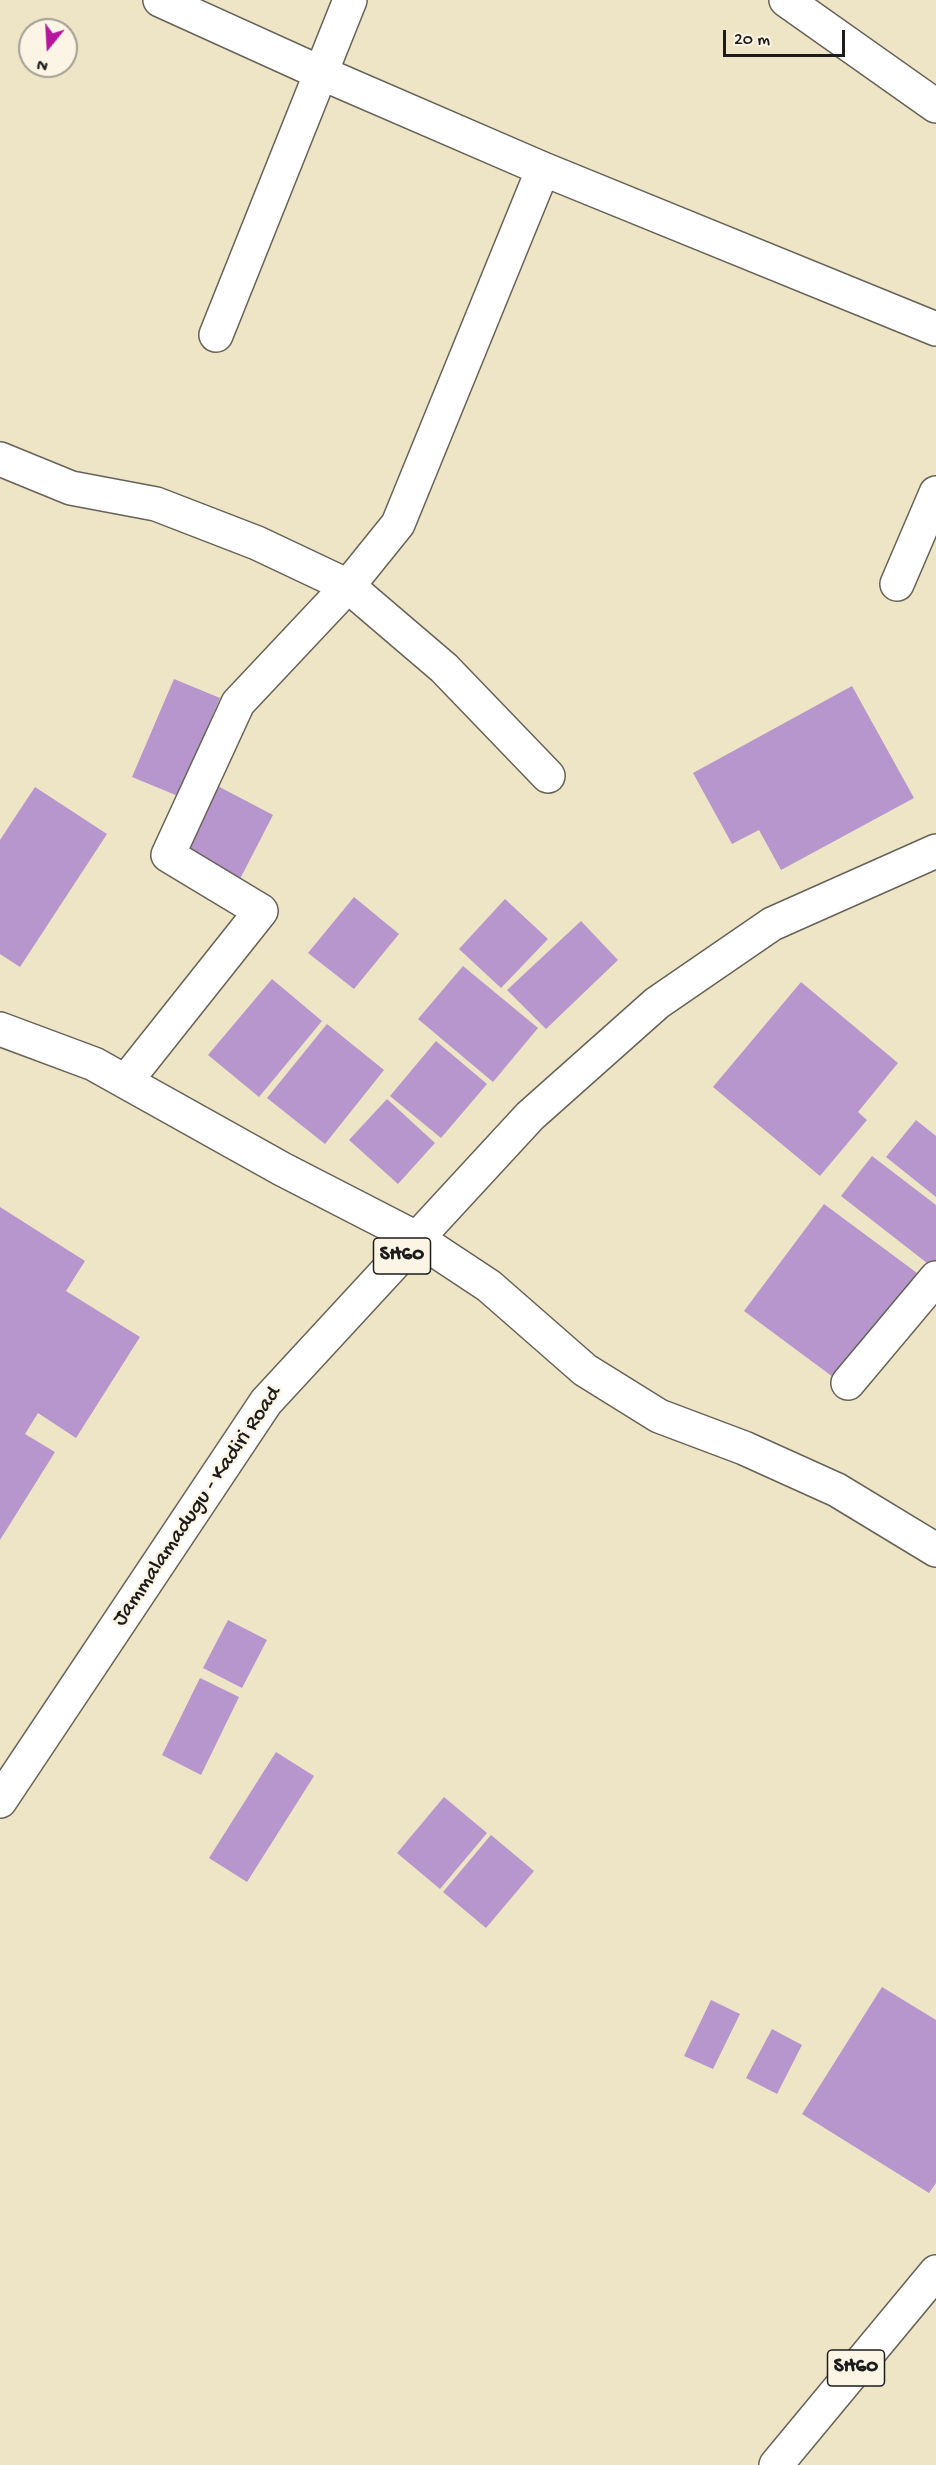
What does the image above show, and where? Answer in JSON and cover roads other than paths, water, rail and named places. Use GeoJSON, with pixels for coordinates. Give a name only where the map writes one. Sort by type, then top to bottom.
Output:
{"type":"FeatureCollection","features":[{"type":"Feature","properties":{"kind":"street"},"geometry":{"type":"LineString","coordinates":[[160,0],[543,169],[936,329]]}},
{"type":"Feature","properties":{"kind":"street"},"geometry":{"type":"LineString","coordinates":[[216,336],[350,0]]}},
{"type":"Feature","properties":{"kind":"street"},"geometry":{"type":"LineString","coordinates":[[786,0],[936,106]]}},
{"type":"Feature","properties":{"kind":"street"},"geometry":{"type":"LineString","coordinates":[[126,1081],[261,911],[168,855],[238,703],[348,586],[398,525],[543,169]]}},
{"type":"Feature","properties":{"kind":"street"},"geometry":{"type":"LineString","coordinates":[[0,459],[71,488],[156,504],[257,543],[348,586],[444,668],[548,776]]}},
{"type":"Feature","properties":{"kind":"street"},"geometry":{"type":"LineString","coordinates":[[897,584],[936,493]]}},
{"type":"Feature","properties":{"kind":"street","name":"Jammalamadugu - Kadiri Road"},"geometry":{"type":"LineString","coordinates":[[0,1801],[266,1402],[530,1116],[657,1003],[772,924],[936,851]]}},
{"type":"Feature","properties":{"kind":"street"},"geometry":{"type":"LineString","coordinates":[[0,1029],[93,1064],[282,1169],[418,1239],[489,1286],[585,1370],[659,1416],[744,1448],[837,1490],[936,1550]]}},
{"type":"Feature","properties":{"kind":"street"},"geometry":{"type":"LineString","coordinates":[[848,1383],[936,1278]]}},
{"type":"Feature","properties":{"kind":"street","name":"SH60"},"geometry":{"type":"LineString","coordinates":[[776,2465],[936,2272]]}}]}
